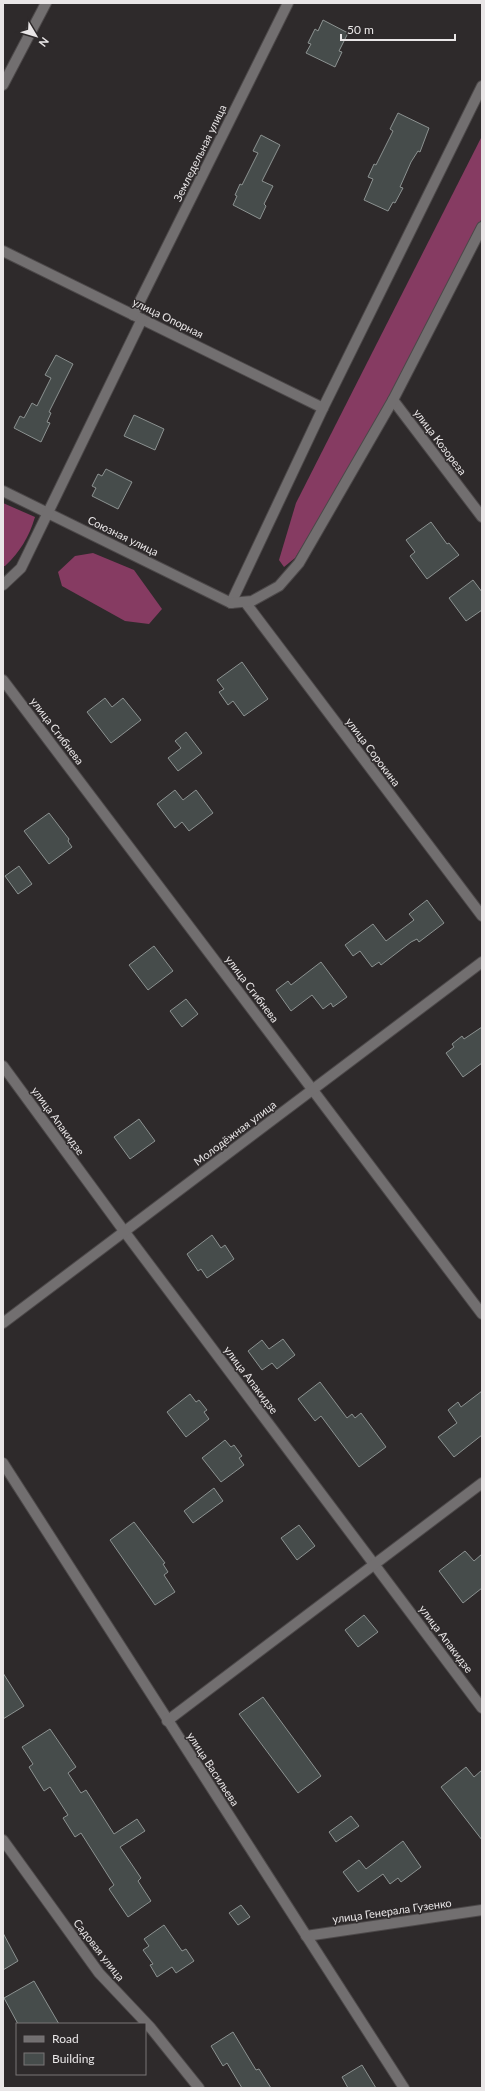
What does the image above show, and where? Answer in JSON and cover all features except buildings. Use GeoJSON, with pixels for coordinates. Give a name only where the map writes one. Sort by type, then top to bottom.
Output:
{"type":"FeatureCollection","features":[{"type":"Feature","properties":{"kind":"street"},"geometry":{"type":"LineString","coordinates":[[3,85],[46,3]]}},
{"type":"Feature","properties":{"kind":"street","name":"Земледельная улица"},"geometry":{"type":"LineString","coordinates":[[3,585],[21,568],[138,317],[288,3]]}},
{"type":"Feature","properties":{"kind":"street"},"geometry":{"type":"LineString","coordinates":[[482,86],[323,408],[231,603],[252,601],[279,586],[299,563],[394,400],[482,227]]}},
{"type":"Feature","properties":{"kind":"street","name":"улица Опорная"},"geometry":{"type":"LineString","coordinates":[[3,251],[323,408]]}},
{"type":"Feature","properties":{"kind":"street","name":"улица Козореза"},"geometry":{"type":"LineString","coordinates":[[394,400],[482,517]]}},
{"type":"Feature","properties":{"kind":"street","name":"Союзная улица"},"geometry":{"type":"LineString","coordinates":[[3,491],[231,603]]}},
{"type":"Feature","properties":{"kind":"street","name":"улица Сорокина"},"geometry":{"type":"LineString","coordinates":[[245,602],[482,916]]}},
{"type":"Feature","properties":{"kind":"street","name":"улица Сгибнева"},"geometry":{"type":"LineString","coordinates":[[3,680],[482,1314]]}},
{"type":"Feature","properties":{"kind":"street","name":"Молодёжная улица"},"geometry":{"type":"LineString","coordinates":[[3,1323],[482,962]]}},
{"type":"Feature","properties":{"kind":"street","name":"улица Апакидзе"},"geometry":{"type":"LineString","coordinates":[[3,1066],[124,1231],[482,1708]]}},
{"type":"Feature","properties":{"kind":"street","name":"улица Васильева"},"geometry":{"type":"LineString","coordinates":[[3,1463],[404,2088]]}},
{"type":"Feature","properties":{"kind":"street"},"geometry":{"type":"LineString","coordinates":[[167,1720],[482,1483]]}},
{"type":"Feature","properties":{"kind":"street","name":"Садовая улица"},"geometry":{"type":"LineString","coordinates":[[3,1840],[99,1973],[150,2027],[199,2088]]}},
{"type":"Feature","properties":{"kind":"street","name":"улица Генерала Гузенко"},"geometry":{"type":"LineString","coordinates":[[306,1936],[482,1910]]}},
{"type":"Feature","properties":{"kind":"shaded area"},"geometry":{"type":"Polygon","coordinates":[[[482,136],[482,218],[369,436],[295,558],[284,567],[279,560],[296,503],[482,136]]]}},
{"type":"Feature","properties":{"kind":"shaded area"},"geometry":{"type":"Polygon","coordinates":[[[3,503],[35,517],[23,544],[5,566],[3,566],[3,503]]]}},
{"type":"Feature","properties":{"kind":"shaded area"},"geometry":{"type":"Polygon","coordinates":[[[93,553],[134,570],[162,609],[149,624],[125,621],[62,586],[58,572],[75,556],[93,553]]]}}]}
